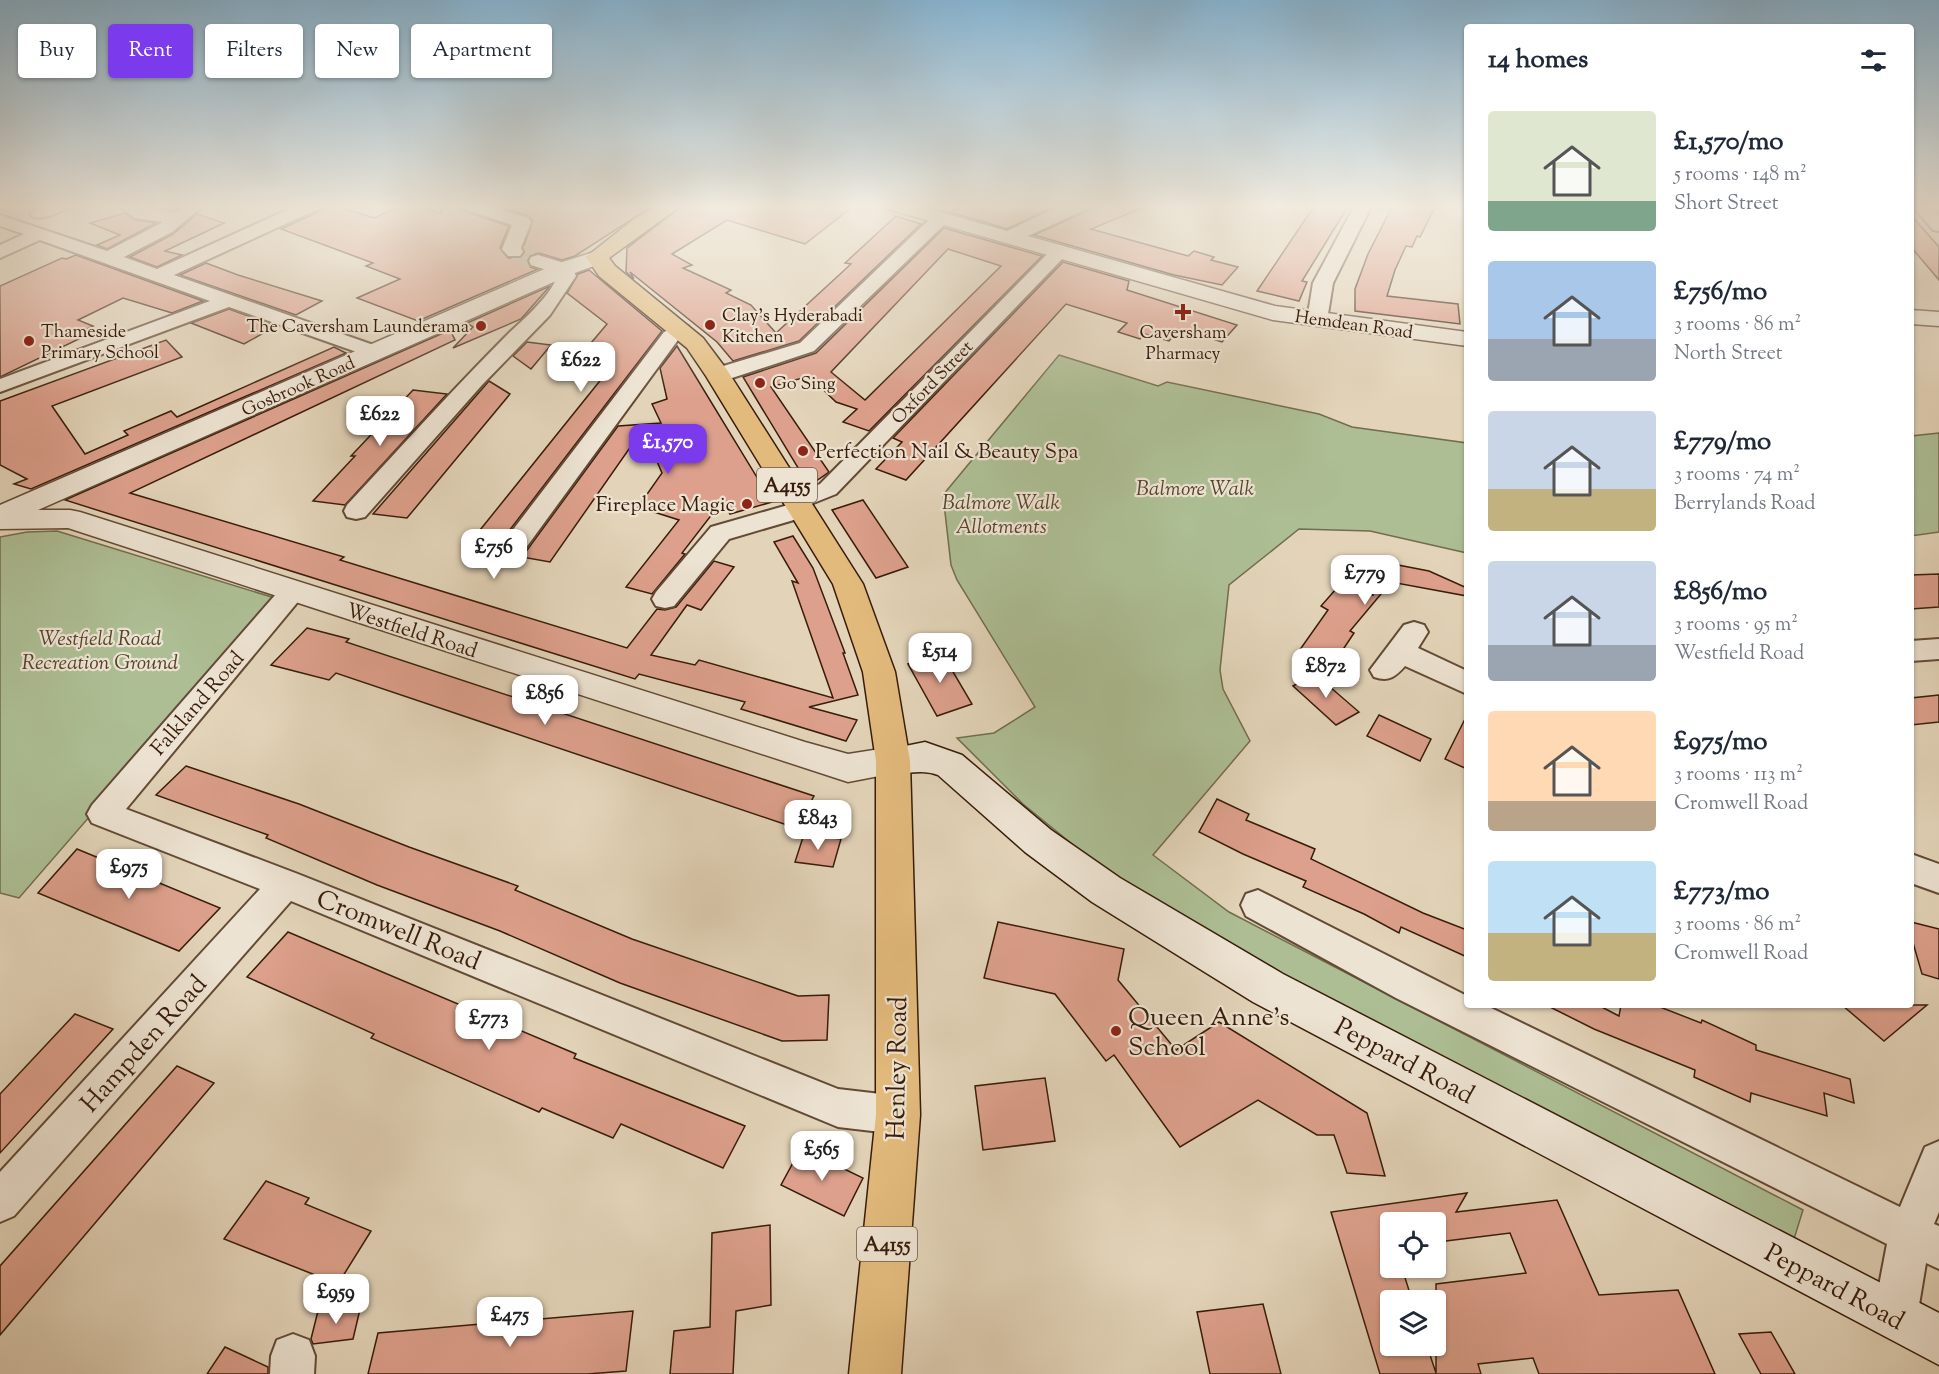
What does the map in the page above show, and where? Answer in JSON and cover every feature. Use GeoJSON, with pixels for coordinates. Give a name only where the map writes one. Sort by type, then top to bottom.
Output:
{"type":"FeatureCollection","features":[{"type":"Feature","properties":{"kind":"main road","name":"A4155"},"geometry":{"type":"LineString","coordinates":[[606,269],[681,330],[699,348],[848,584],[879,672],[893,761]]}},
{"type":"Feature","properties":{"kind":"main road","name":"Henley Road"},"geometry":{"type":"LineString","coordinates":[[875,1374],[898,1115],[893,761]]}},
{"type":"Feature","properties":{"kind":"street"},"geometry":{"type":"LineString","coordinates":[[143,269],[375,352]]}},
{"type":"Feature","properties":{"kind":"street"},"geometry":{"type":"LineString","coordinates":[[159,275],[172,269]]}},
{"type":"Feature","properties":{"kind":"street"},"geometry":{"type":"LineString","coordinates":[[356,511],[474,380],[543,311],[565,281],[567,276],[564,269]]}},
{"type":"Feature","properties":{"kind":"street","name":"Gosbrook Road"},"geometry":{"type":"LineString","coordinates":[[0,518],[34,500],[564,269]]}},
{"type":"Feature","properties":{"kind":"street"},"geometry":{"type":"LineString","coordinates":[[718,375],[807,347],[888,269]]}},
{"type":"Feature","properties":{"kind":"street","name":"Oxford Street"},"geometry":{"type":"LineString","coordinates":[[665,599],[720,533],[799,505],[828,489],[1042,269]]}},
{"type":"Feature","properties":{"kind":"street","name":"Hemdean Road"},"geometry":{"type":"LineString","coordinates":[[1121,269],[1253,308],[1317,321],[1464,339]]}},
{"type":"Feature","properties":{"kind":"street"},"geometry":{"type":"LineString","coordinates":[[1317,321],[1323,283],[1330,269]]}},
{"type":"Feature","properties":{"kind":"street"},"geometry":{"type":"LineString","coordinates":[[0,386],[230,300]]}},
{"type":"Feature","properties":{"kind":"street"},"geometry":{"type":"LineString","coordinates":[[1914,317],[1939,319]]}},
{"type":"Feature","properties":{"kind":"street"},"geometry":{"type":"LineString","coordinates":[[508,554],[671,336],[681,330]]}},
{"type":"Feature","properties":{"kind":"street","name":"Westfield Road"},"geometry":{"type":"LineString","coordinates":[[34,500],[59,510],[70,519]]}},
{"type":"Feature","properties":{"kind":"street","name":"Westfield Road"},"geometry":{"type":"LineString","coordinates":[[0,518],[70,519],[292,592],[848,768],[893,761]]}},
{"type":"Feature","properties":{"kind":"street","name":"Falkland Road"},"geometry":{"type":"LineString","coordinates":[[102,814],[292,592]]}},
{"type":"Feature","properties":{"kind":"street"},"geometry":{"type":"LineString","coordinates":[[1914,651],[1939,649]]}},
{"type":"Feature","properties":{"kind":"street"},"geometry":{"type":"LineString","coordinates":[[1400,651],[1464,682]]}},
{"type":"Feature","properties":{"kind":"street","name":"Peppard Road"},"geometry":{"type":"LineString","coordinates":[[893,761],[925,756],[950,765],[1038,841],[1106,890],[1268,988],[1939,1340]]}},
{"type":"Feature","properties":{"kind":"street","name":"Cromwell Road"},"geometry":{"type":"LineString","coordinates":[[102,814],[286,884],[838,1108],[898,1115]]}},
{"type":"Feature","properties":{"kind":"street"},"geometry":{"type":"LineString","coordinates":[[1914,869],[1939,879]]}},
{"type":"Feature","properties":{"kind":"street","name":"Hampden Road"},"geometry":{"type":"LineString","coordinates":[[0,1202],[286,884]]}},
{"type":"Feature","properties":{"kind":"street"},"geometry":{"type":"LineString","coordinates":[[1258,905],[1409,986],[1924,1241]]}},
{"type":"Feature","properties":{"kind":"street"},"geometry":{"type":"LineString","coordinates":[[1895,1317],[1924,1241],[1939,1161]]}},
{"type":"Feature","properties":{"kind":"green space"},"geometry":{"type":"Polygon","coordinates":[[[1059,355],[1158,386],[1167,382],[1319,414],[1352,427],[1464,443],[1464,552],[1370,531],[1299,529],[1229,585],[1220,670],[1223,689],[1250,741],[1153,855],[1229,912],[1803,1210],[1794,1239],[1214,938],[1120,883],[1023,804],[957,738],[994,733],[1035,707],[957,580],[951,565],[943,495],[1059,355]]]}},
{"type":"Feature","properties":{"kind":"green space"},"geometry":{"type":"Polygon","coordinates":[[[1939,433],[1939,532],[1914,536],[1914,436],[1939,433]]]}},
{"type":"Feature","properties":{"kind":"green space","name":"Westfield Road Recreation Ground"},"geometry":{"type":"Polygon","coordinates":[[[57,531],[278,599],[19,898],[0,893],[0,537],[27,532],[57,531]]]}},
{"type":"Feature","properties":{"kind":"building"},"geometry":{"type":"Polygon","coordinates":[[[37,269],[115,269],[203,301],[172,313],[123,298],[78,320],[93,326],[79,333],[85,336],[0,377],[0,286],[37,269]]]}},
{"type":"Feature","properties":{"kind":"building"},"geometry":{"type":"Polygon","coordinates":[[[193,269],[222,269],[322,301],[296,315],[180,275],[193,269]]]}},
{"type":"Feature","properties":{"kind":"building"},"geometry":{"type":"Polygon","coordinates":[[[374,269],[538,269],[418,321],[357,298],[400,279],[374,269]]]}},
{"type":"Feature","properties":{"kind":"building"},"geometry":{"type":"Polygon","coordinates":[[[626,269],[685,269],[731,290],[726,293],[751,305],[776,333],[845,269],[874,269],[799,341],[733,361],[717,342],[630,272],[634,279],[626,272],[626,269]]]}},
{"type":"Feature","properties":{"kind":"building"},"geometry":{"type":"Polygon","coordinates":[[[902,269],[929,269],[831,372],[865,400],[998,269],[1029,269],[869,431],[843,422],[857,409],[836,402],[809,376],[771,387],[829,472],[809,486],[743,377],[816,353],[902,269]]]}},
{"type":"Feature","properties":{"kind":"building"},"geometry":{"type":"Polygon","coordinates":[[[1056,269],[1088,269],[1129,281],[1127,290],[1237,325],[1222,342],[1180,329],[1169,341],[1145,334],[1140,339],[1118,332],[1127,323],[1066,304],[906,480],[876,469],[902,442],[893,438],[1056,269]]]}},
{"type":"Feature","properties":{"kind":"building"},"geometry":{"type":"Polygon","coordinates":[[[1153,269],[1236,269],[1222,285],[1153,269]]]}},
{"type":"Feature","properties":{"kind":"building"},"geometry":{"type":"Polygon","coordinates":[[[1272,269],[1309,269],[1302,281],[1307,282],[1299,301],[1257,291],[1272,269]]]}},
{"type":"Feature","properties":{"kind":"building"},"geometry":{"type":"Polygon","coordinates":[[[1362,269],[1395,269],[1387,296],[1458,304],[1460,324],[1355,311],[1355,289],[1362,269]]]}},
{"type":"Feature","properties":{"kind":"building"},"geometry":{"type":"Polygon","coordinates":[[[1930,269],[1939,269],[1939,280],[1930,269]]]}},
{"type":"Feature","properties":{"kind":"building"},"geometry":{"type":"Polygon","coordinates":[[[589,270],[662,331],[496,548],[472,540],[611,367],[575,362],[607,324],[567,293],[578,274],[589,270]]]}},
{"type":"Feature","properties":{"kind":"building"},"geometry":{"type":"Polygon","coordinates":[[[550,286],[521,319],[453,348],[473,327],[467,323],[550,286]]]}},
{"type":"Feature","properties":{"kind":"building"},"geometry":{"type":"Polygon","coordinates":[[[229,309],[276,326],[244,344],[191,323],[229,309]]]}},
{"type":"Feature","properties":{"kind":"building"},"geometry":{"type":"Polygon","coordinates":[[[450,330],[455,340],[130,493],[344,557],[340,560],[627,648],[657,609],[665,610],[676,607],[714,561],[734,567],[701,610],[687,605],[651,655],[695,665],[699,660],[833,698],[792,581],[798,583],[774,542],[793,536],[813,568],[858,695],[809,707],[857,720],[846,741],[741,709],[745,702],[639,674],[635,679],[65,500],[450,330]]]}},
{"type":"Feature","properties":{"kind":"building"},"geometry":{"type":"Polygon","coordinates":[[[166,340],[182,357],[52,406],[85,454],[128,435],[124,431],[171,411],[177,417],[334,347],[346,353],[31,489],[14,484],[27,479],[0,465],[0,401],[166,340]]]}},
{"type":"Feature","properties":{"kind":"building"},"geometry":{"type":"Polygon","coordinates":[[[527,342],[551,345],[531,369],[513,356],[527,342]]]}},
{"type":"Feature","properties":{"kind":"building"},"geometry":{"type":"Polygon","coordinates":[[[677,346],[772,502],[730,514],[723,500],[682,553],[685,554],[652,594],[626,587],[679,520],[638,507],[662,473],[643,429],[550,562],[522,557],[618,426],[661,423],[652,404],[667,399],[660,368],[677,346]]]}},
{"type":"Feature","properties":{"kind":"building"},"geometry":{"type":"Polygon","coordinates":[[[489,381],[510,394],[407,518],[373,514],[489,381]]]}},
{"type":"Feature","properties":{"kind":"building"},"geometry":{"type":"Polygon","coordinates":[[[413,390],[447,394],[345,505],[313,501],[355,456],[351,456],[413,390]]]}},
{"type":"Feature","properties":{"kind":"building"},"geometry":{"type":"Polygon","coordinates":[[[863,500],[908,567],[876,578],[832,510],[863,500]]]}},
{"type":"Feature","properties":{"kind":"building"},"geometry":{"type":"Polygon","coordinates":[[[1367,559],[1429,571],[1464,587],[1464,595],[1391,582],[1350,631],[1354,633],[1332,666],[1299,651],[1328,610],[1321,606],[1344,580],[1373,595],[1374,579],[1363,577],[1367,559]]]}},
{"type":"Feature","properties":{"kind":"building"},"geometry":{"type":"Polygon","coordinates":[[[1939,574],[1939,607],[1914,609],[1914,575],[1939,574]]]}},
{"type":"Feature","properties":{"kind":"building"},"geometry":{"type":"Polygon","coordinates":[[[307,628],[349,639],[346,642],[814,796],[796,828],[336,673],[329,680],[271,665],[307,628]]]}},
{"type":"Feature","properties":{"kind":"building"},"geometry":{"type":"Polygon","coordinates":[[[942,653],[972,704],[937,716],[908,664],[942,653]]]}},
{"type":"Feature","properties":{"kind":"building"},"geometry":{"type":"Polygon","coordinates":[[[1315,674],[1359,712],[1336,725],[1293,686],[1315,674]]]}},
{"type":"Feature","properties":{"kind":"building"},"geometry":{"type":"Polygon","coordinates":[[[1939,695],[1939,722],[1914,725],[1914,698],[1939,695]]]}},
{"type":"Feature","properties":{"kind":"building"},"geometry":{"type":"Polygon","coordinates":[[[1379,715],[1431,739],[1420,761],[1367,736],[1379,715]]]}},
{"type":"Feature","properties":{"kind":"building"},"geometry":{"type":"Polygon","coordinates":[[[1464,721],[1464,768],[1445,759],[1464,721]]]}},
{"type":"Feature","properties":{"kind":"building"},"geometry":{"type":"Polygon","coordinates":[[[186,766],[299,804],[518,886],[515,890],[632,939],[798,996],[829,995],[827,1040],[782,1041],[620,983],[500,931],[377,885],[266,838],[268,835],[156,795],[186,766]]]}},
{"type":"Feature","properties":{"kind":"building"},"geometry":{"type":"Polygon","coordinates":[[[1217,799],[1249,814],[1246,820],[1315,849],[1311,859],[1423,913],[1464,929],[1464,956],[1401,927],[1399,933],[1364,914],[1303,887],[1306,881],[1199,832],[1217,799]]]}},
{"type":"Feature","properties":{"kind":"building"},"geometry":{"type":"Polygon","coordinates":[[[804,834],[841,839],[833,867],[795,862],[804,834]]]}},
{"type":"Feature","properties":{"kind":"building"},"geometry":{"type":"Polygon","coordinates":[[[77,849],[220,908],[179,951],[38,893],[77,849]]]}},
{"type":"Feature","properties":{"kind":"building"},"geometry":{"type":"Polygon","coordinates":[[[998,922],[1124,949],[1118,980],[1176,1050],[1219,1022],[1367,1113],[1385,1176],[1347,1173],[1334,1135],[1317,1135],[1258,1100],[1180,1147],[1114,1055],[1106,1061],[1055,994],[984,978],[998,922]]]}},
{"type":"Feature","properties":{"kind":"building"},"geometry":{"type":"Polygon","coordinates":[[[1914,923],[1939,929],[1939,979],[1922,974],[1914,946],[1914,923]]]}},
{"type":"Feature","properties":{"kind":"building"},"geometry":{"type":"Polygon","coordinates":[[[288,932],[576,1054],[574,1058],[745,1126],[723,1168],[621,1124],[613,1138],[542,1108],[539,1112],[371,1038],[374,1034],[247,977],[288,932]]]}},
{"type":"Feature","properties":{"kind":"building"},"geometry":{"type":"Polygon","coordinates":[[[1914,1005],[1927,1005],[1884,1041],[1846,1008],[1914,1008],[1914,1005]]]}},
{"type":"Feature","properties":{"kind":"building"},"geometry":{"type":"Polygon","coordinates":[[[1552,1008],[1604,1008],[1619,1016],[1620,1008],[1663,1008],[1701,1023],[1702,1020],[1756,1045],[1756,1050],[1850,1079],[1854,1103],[1824,1093],[1827,1116],[1751,1093],[1750,1102],[1694,1077],[1695,1070],[1594,1029],[1552,1008]]]}},
{"type":"Feature","properties":{"kind":"building"},"geometry":{"type":"Polygon","coordinates":[[[75,1014],[113,1029],[0,1153],[0,1094],[75,1014]]]}},
{"type":"Feature","properties":{"kind":"building"},"geometry":{"type":"Polygon","coordinates":[[[177,1066],[214,1083],[0,1335],[0,1266],[177,1066]]]}},
{"type":"Feature","properties":{"kind":"building"},"geometry":{"type":"Polygon","coordinates":[[[1045,1078],[1055,1141],[983,1150],[975,1086],[1045,1078]]]}},
{"type":"Feature","properties":{"kind":"building"},"geometry":{"type":"Polygon","coordinates":[[[801,1148],[863,1178],[844,1216],[781,1185],[801,1148]]]}},
{"type":"Feature","properties":{"kind":"building"},"geometry":{"type":"Polygon","coordinates":[[[266,1181],[309,1198],[305,1204],[371,1231],[338,1284],[224,1239],[266,1181]]]}},
{"type":"Feature","properties":{"kind":"building"},"geometry":{"type":"Polygon","coordinates":[[[1467,1193],[1456,1212],[1557,1200],[1599,1295],[1678,1290],[1715,1374],[1539,1374],[1533,1358],[1478,1364],[1481,1374],[1380,1374],[1331,1212],[1467,1193]]]}},
{"type":"Feature","properties":{"kind":"building"},"geometry":{"type":"Polygon","coordinates":[[[770,1225],[771,1305],[736,1311],[733,1374],[670,1374],[674,1331],[710,1327],[712,1233],[770,1225]]]}},
{"type":"Feature","properties":{"kind":"building"},"geometry":{"type":"Polygon","coordinates":[[[1263,1304],[1281,1374],[1210,1374],[1197,1312],[1263,1304]]]}},
{"type":"Feature","properties":{"kind":"building"},"geometry":{"type":"Polygon","coordinates":[[[361,1305],[353,1339],[313,1344],[311,1339],[318,1311],[361,1305]]]}},
{"type":"Feature","properties":{"kind":"building"},"geometry":{"type":"Polygon","coordinates":[[[633,1311],[626,1371],[587,1374],[368,1374],[378,1333],[633,1311]]]}},
{"type":"Feature","properties":{"kind":"building"},"geometry":{"type":"Polygon","coordinates":[[[1771,1332],[1795,1374],[1761,1374],[1739,1334],[1771,1332]]]}},
{"type":"Feature","properties":{"kind":"building"},"geometry":{"type":"Polygon","coordinates":[[[225,1347],[268,1367],[268,1374],[207,1374],[225,1347]]]}},
{"type":"Feature","properties":{"kind":"place","name":"Caversham Pharmacy"},"geometry":{"type":"Point","coordinates":[1183,312]}},
{"type":"Feature","properties":{"kind":"place","name":"Clay's Hyderabadi Kitchen"},"geometry":{"type":"Point","coordinates":[710,325]}},
{"type":"Feature","properties":{"kind":"place","name":"The Caversham Launderama"},"geometry":{"type":"Point","coordinates":[481,326]}},
{"type":"Feature","properties":{"kind":"place","name":"Thameside Primary School"},"geometry":{"type":"Point","coordinates":[29,341]}},
{"type":"Feature","properties":{"kind":"place","name":"Go Sing"},"geometry":{"type":"Point","coordinates":[760,383]}},
{"type":"Feature","properties":{"kind":"place","name":"Perfection Nail & Beauty Spa"},"geometry":{"type":"Point","coordinates":[803,451]}},
{"type":"Feature","properties":{"kind":"place","name":"Fireplace Magic"},"geometry":{"type":"Point","coordinates":[747,504]}},
{"type":"Feature","properties":{"kind":"place","name":"Queen Anne's School"},"geometry":{"type":"Point","coordinates":[1116,1031]}},
{"type":"Feature","properties":{"kind":"park label","name":"Balmore Walk"},"geometry":{"type":"Point","coordinates":[1195,488]}},
{"type":"Feature","properties":{"kind":"park label","name":"Balmore Walk Allotments"},"geometry":{"type":"Point","coordinates":[1001,514]}}]}
